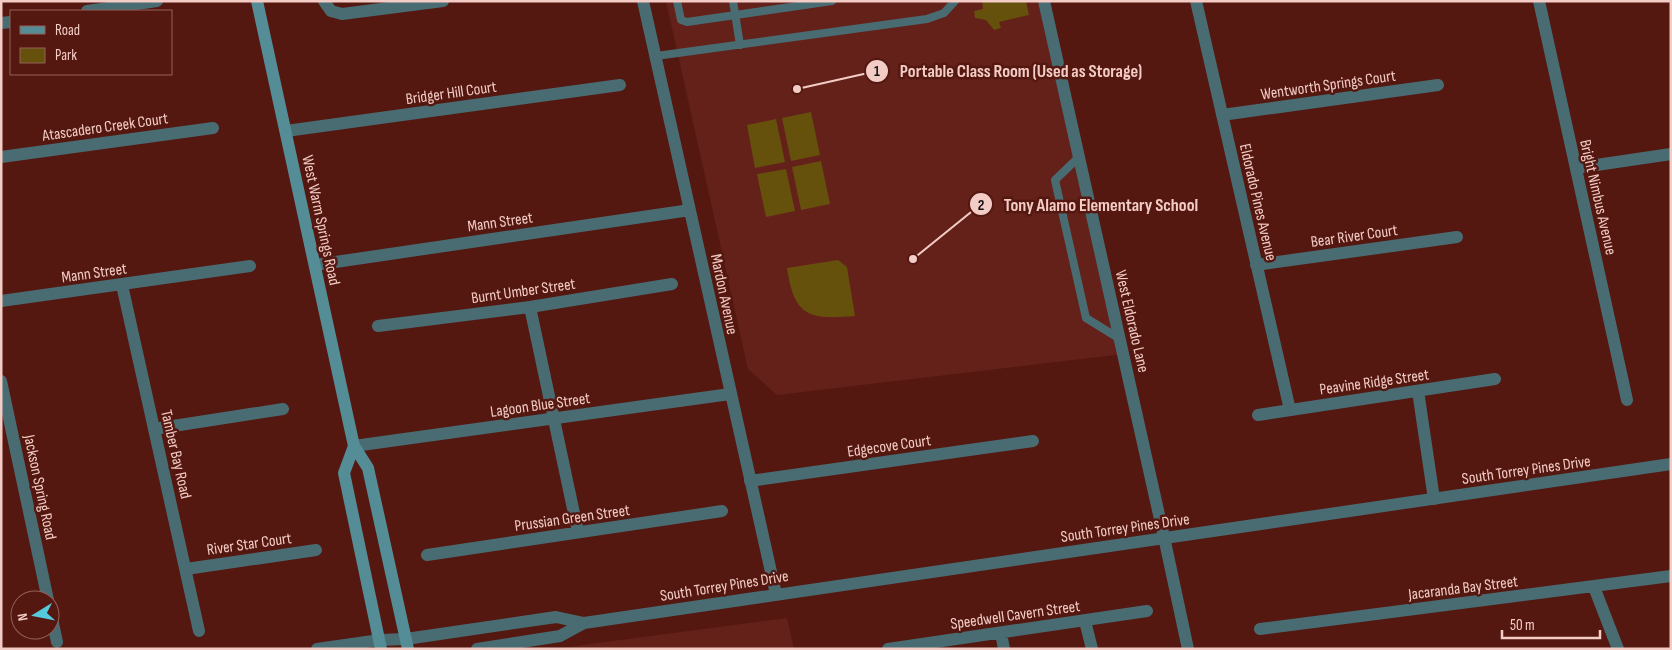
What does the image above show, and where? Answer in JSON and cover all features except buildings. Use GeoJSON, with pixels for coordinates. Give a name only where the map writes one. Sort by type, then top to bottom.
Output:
{"type":"FeatureCollection","features":[{"type":"Feature","properties":{"kind":"main road","name":"West Warm Springs Road"},"geometry":{"type":"LineString","coordinates":[[257,1],[354,446],[368,468],[407,644]]}},
{"type":"Feature","properties":{"kind":"main road"},"geometry":{"type":"LineString","coordinates":[[354,446],[344,473],[380,644]]}},
{"type":"Feature","properties":{"kind":"street"},"geometry":{"type":"LineString","coordinates":[[94,10],[157,1]]}},
{"type":"Feature","properties":{"kind":"street"},"geometry":{"type":"LineString","coordinates":[[327,6],[351,14],[443,1]]}},
{"type":"Feature","properties":{"kind":"street","name":"Mardon Avenue"},"geometry":{"type":"LineString","coordinates":[[643,1],[776,594]]}},
{"type":"Feature","properties":{"kind":"street","name":"West Eldorado Lane"},"geometry":{"type":"LineString","coordinates":[[1044,1],[1188,649]]}},
{"type":"Feature","properties":{"kind":"street","name":"Eldorado Pines Avenue"},"geometry":{"type":"LineString","coordinates":[[1196,1],[1290,410]]}},
{"type":"Feature","properties":{"kind":"street","name":"Bright Nimbus Avenue"},"geometry":{"type":"LineString","coordinates":[[1539,1],[1627,400]]}},
{"type":"Feature","properties":{"kind":"street","name":"Wentworth Springs Court"},"geometry":{"type":"LineString","coordinates":[[1222,115],[1438,85]]}},
{"type":"Feature","properties":{"kind":"street","name":"Bridger Hill Court"},"geometry":{"type":"LineString","coordinates":[[286,131],[620,86]]}},
{"type":"Feature","properties":{"kind":"street","name":"Atascadero Creek Court"},"geometry":{"type":"LineString","coordinates":[[1,157],[213,128]]}},
{"type":"Feature","properties":{"kind":"street"},"geometry":{"type":"LineString","coordinates":[[1576,168],[1671,154]]}},
{"type":"Feature","properties":{"kind":"street","name":"Mann Street"},"geometry":{"type":"LineString","coordinates":[[315,265],[690,210]]}},
{"type":"Feature","properties":{"kind":"street","name":"Bear River Court"},"geometry":{"type":"LineString","coordinates":[[1256,265],[1456,237]]}},
{"type":"Feature","properties":{"kind":"street","name":"Mann Street"},"geometry":{"type":"LineString","coordinates":[[1,301],[250,266]]}},
{"type":"Feature","properties":{"kind":"street","name":"Burnt Umber Street"},"geometry":{"type":"LineString","coordinates":[[378,326],[530,307],[672,284]]}},
{"type":"Feature","properties":{"kind":"street","name":"Tamber Bay Road"},"geometry":{"type":"LineString","coordinates":[[122,285],[199,631]]}},
{"type":"Feature","properties":{"kind":"street"},"geometry":{"type":"LineString","coordinates":[[530,307],[578,532]]}},
{"type":"Feature","properties":{"kind":"street","name":"Peavine Ridge Street"},"geometry":{"type":"LineString","coordinates":[[1258,415],[1495,379]]}},
{"type":"Feature","properties":{"kind":"street","name":"Jackson Spring Road"},"geometry":{"type":"LineString","coordinates":[[1,381],[46,590]]}},
{"type":"Feature","properties":{"kind":"street"},"geometry":{"type":"LineString","coordinates":[[1418,391],[1434,499]]}},
{"type":"Feature","properties":{"kind":"street","name":"Lagoon Blue Street"},"geometry":{"type":"LineString","coordinates":[[354,446],[730,394]]}},
{"type":"Feature","properties":{"kind":"street"},"geometry":{"type":"LineString","coordinates":[[154,429],[283,409]]}},
{"type":"Feature","properties":{"kind":"street","name":"Edgecove Court"},"geometry":{"type":"LineString","coordinates":[[750,481],[1032,441]]}},
{"type":"Feature","properties":{"kind":"street","name":"South Torrey Pines Drive"},"geometry":{"type":"LineString","coordinates":[[478,649],[530,645],[560,636],[584,623],[1671,464]]}},
{"type":"Feature","properties":{"kind":"street","name":"Prussian Green Street"},"geometry":{"type":"LineString","coordinates":[[427,555],[722,511]]}},
{"type":"Feature","properties":{"kind":"street","name":"River Star Court"},"geometry":{"type":"LineString","coordinates":[[186,569],[316,550]]}},
{"type":"Feature","properties":{"kind":"street","name":"Jacaranda Bay Street"},"geometry":{"type":"LineString","coordinates":[[1260,630],[1671,576]]}},
{"type":"Feature","properties":{"kind":"street"},"geometry":{"type":"LineString","coordinates":[[1594,587],[1618,649]]}},
{"type":"Feature","properties":{"kind":"street","name":"Speedwell Cavern Street"},"geometry":{"type":"LineString","coordinates":[[888,649],[918,647],[1147,611]]}},
{"type":"Feature","properties":{"kind":"street","name":"South Torrey Pines Drive"},"geometry":{"type":"LineString","coordinates":[[317,649],[407,644],[556,617],[584,623]]}},
{"type":"Feature","properties":{"kind":"street"},"geometry":{"type":"LineString","coordinates":[[1085,621],[1092,649]]}},
{"type":"Feature","properties":{"kind":"street"},"geometry":{"type":"LineString","coordinates":[[1001,633],[1004,649]]}},
{"type":"Feature","properties":{"kind":"lane"},"geometry":{"type":"LineString","coordinates":[[677,1],[680,16],[684,22],[832,1]]}},
{"type":"Feature","properties":{"kind":"lane"},"geometry":{"type":"LineString","coordinates":[[732,1],[740,45]]}},
{"type":"Feature","properties":{"kind":"lane"},"geometry":{"type":"LineString","coordinates":[[656,56],[927,19],[944,14],[955,1]]}},
{"type":"Feature","properties":{"kind":"lane"},"geometry":{"type":"LineString","coordinates":[[1079,157],[1055,180],[1086,318],[1120,339]]}},
{"type":"Feature","properties":{"kind":"shaded area"},"geometry":{"type":"Polygon","coordinates":[[[666,1],[1044,1],[1123,354],[777,395],[748,369],[666,1]]]}},
{"type":"Feature","properties":{"kind":"shaded area"},"geometry":{"type":"Polygon","coordinates":[[[787,618],[794,649],[557,649],[590,644],[787,618]]]}},
{"type":"Feature","properties":{"kind":"green space"},"geometry":{"type":"Polygon","coordinates":[[[982,1],[1026,1],[1029,15],[999,22],[1001,28],[994,30],[986,20],[975,18],[974,11],[983,9],[982,1]]]}},
{"type":"Feature","properties":{"kind":"green space"},"geometry":{"type":"Polygon","coordinates":[[[811,112],[820,155],[791,161],[782,118],[811,112]]]}},
{"type":"Feature","properties":{"kind":"green space"},"geometry":{"type":"Polygon","coordinates":[[[776,119],[785,162],[755,168],[747,125],[776,119]]]}},
{"type":"Feature","properties":{"kind":"green space"},"geometry":{"type":"Polygon","coordinates":[[[821,161],[830,204],[801,210],[792,167],[821,161]]]}},
{"type":"Feature","properties":{"kind":"green space"},"geometry":{"type":"Polygon","coordinates":[[[786,169],[795,211],[766,217],[757,174],[786,169]]]}},
{"type":"Feature","properties":{"kind":"green space"},"geometry":{"type":"Polygon","coordinates":[[[838,260],[847,267],[855,316],[826,317],[806,312],[794,296],[787,268],[838,260]]]}},
{"type":"Feature","properties":{"kind":"place","name":"Portable Class Room (Used as Storage)"},"geometry":{"type":"Point","coordinates":[797,89]}},
{"type":"Feature","properties":{"kind":"place","name":"Tony Alamo Elementary School"},"geometry":{"type":"Point","coordinates":[913,259]}}]}
